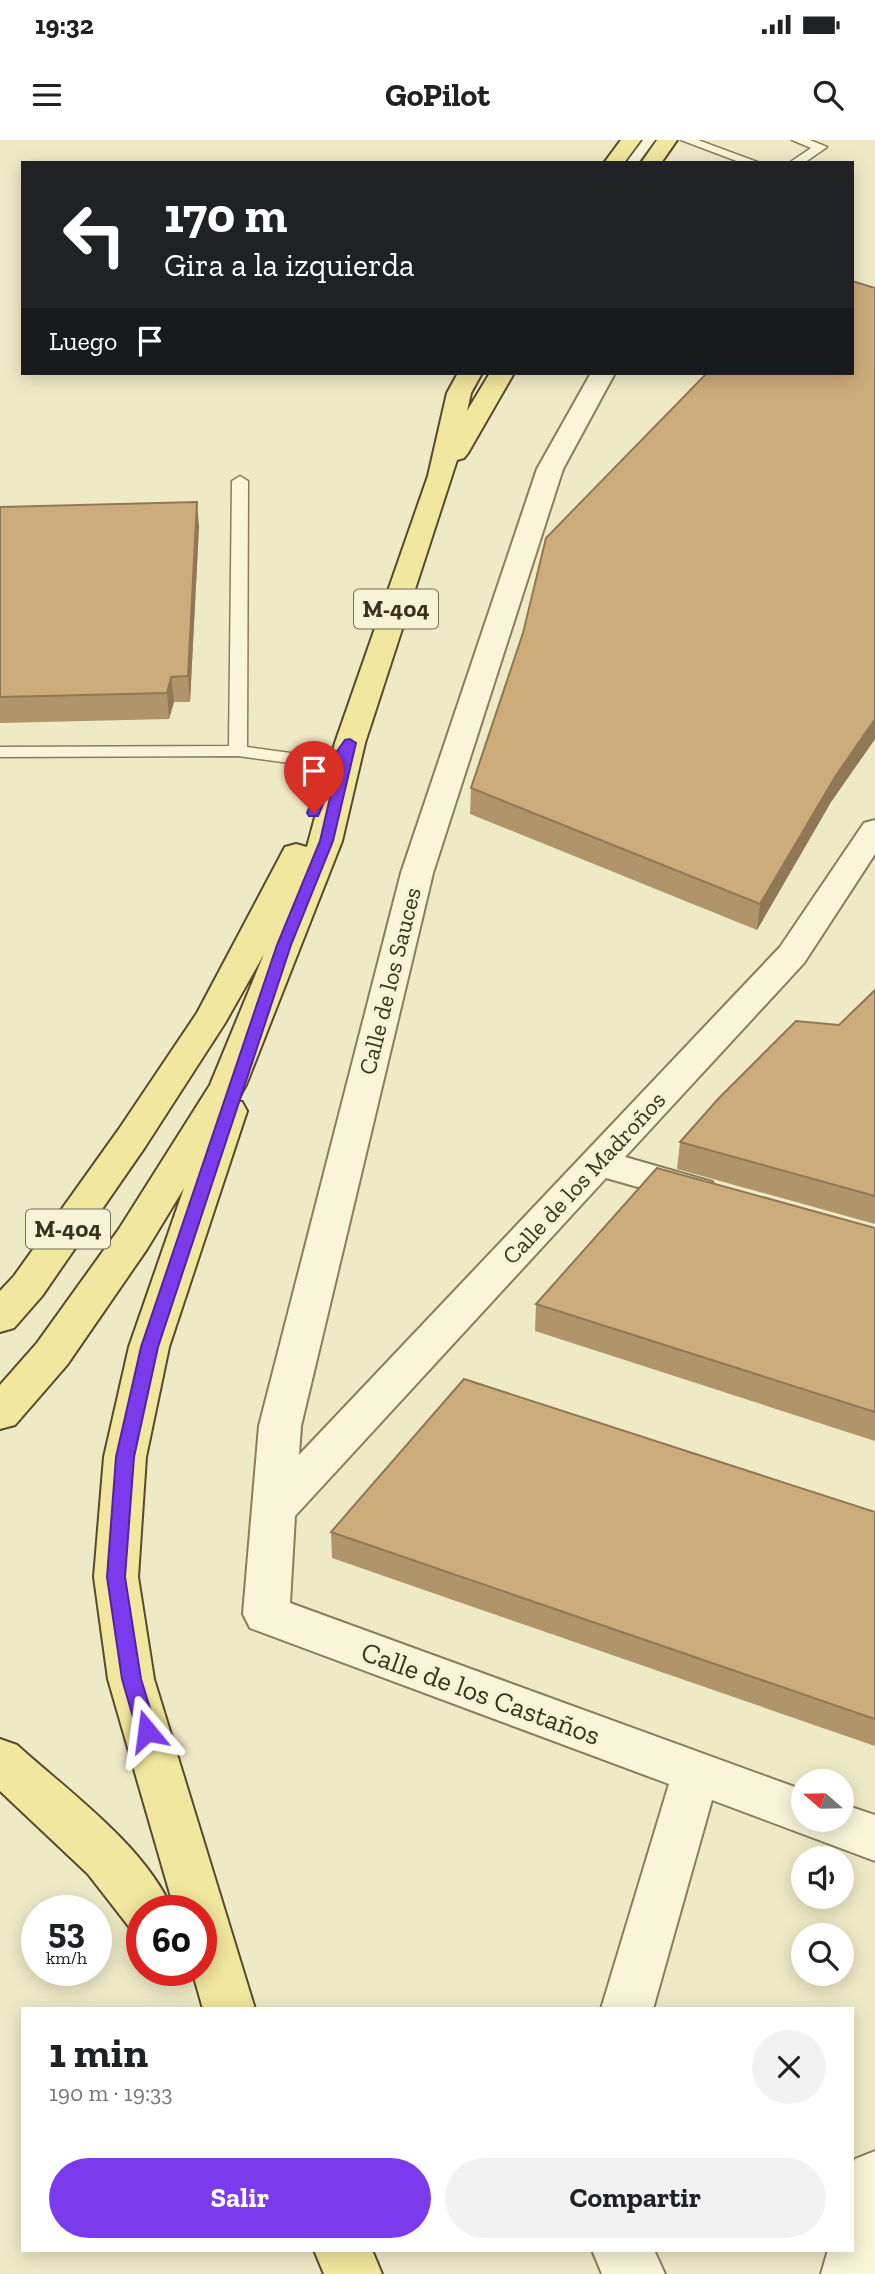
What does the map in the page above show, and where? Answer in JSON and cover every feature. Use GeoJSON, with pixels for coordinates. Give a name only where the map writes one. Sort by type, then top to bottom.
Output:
{"type":"FeatureCollection","features":[{"type":"Feature","properties":{"kind":"main road"},"geometry":{"type":"LineString","coordinates":[[615,161],[631,140]]}},
{"type":"Feature","properties":{"kind":"main road"},"geometry":{"type":"LineString","coordinates":[[652,161],[667,140]]}},
{"type":"Feature","properties":{"kind":"main road","name":"M-404"},"geometry":{"type":"LineString","coordinates":[[0,1317],[28,1286],[52,1252],[213,1015],[252,944],[342,753],[441,476],[459,393],[469,375]]}},
{"type":"Feature","properties":{"kind":"main road","name":"M-404"},"geometry":{"type":"LineString","coordinates":[[441,476],[501,375]]}},
{"type":"Feature","properties":{"kind":"main road","name":"M-404"},"geometry":{"type":"LineString","coordinates":[[0,1413],[52,1354],[133,1239],[221,1097],[326,841],[342,753]]}},
{"type":"Feature","properties":{"kind":"main road"},"geometry":{"type":"LineString","coordinates":[[196,1895],[131,1679],[116,1577],[125,1457],[149,1347],[284,945]]}},
{"type":"Feature","properties":{"kind":"main road"},"geometry":{"type":"LineString","coordinates":[[0,1760],[106,1858],[135,1895]]}},
{"type":"Feature","properties":{"kind":"main road"},"geometry":{"type":"LineString","coordinates":[[217,1972],[226,2007]]}},
{"type":"Feature","properties":{"kind":"main road"},"geometry":{"type":"LineString","coordinates":[[208,1986],[225,2007]]}},
{"type":"Feature","properties":{"kind":"main road"},"geometry":{"type":"LineString","coordinates":[[343,2252],[353,2274]]}},
{"type":"Feature","properties":{"kind":"street","name":"Calle de los Sauces"},"geometry":{"type":"LineString","coordinates":[[266,1614],[280,1426],[417,873],[550,469],[602,375]]}},
{"type":"Feature","properties":{"kind":"street","name":"Calle de los Madroños"},"geometry":{"type":"LineString","coordinates":[[274,1510],[792,955],[875,830]]}},
{"type":"Feature","properties":{"kind":"street"},"geometry":{"type":"LineString","coordinates":[[599,1163],[730,1200]]}},
{"type":"Feature","properties":{"kind":"street","name":"Calle de los Castaños"},"geometry":{"type":"LineString","coordinates":[[266,1614],[791,1808]]}},
{"type":"Feature","properties":{"kind":"street"},"geometry":{"type":"LineString","coordinates":[[628,2007],[696,1773]]}},
{"type":"Feature","properties":{"kind":"street"},"geometry":{"type":"LineString","coordinates":[[854,1830],[875,1838]]}},
{"type":"Feature","properties":{"kind":"street"},"geometry":{"type":"LineString","coordinates":[[850,2274],[875,2179]]}},
{"type":"Feature","properties":{"kind":"street"},"geometry":{"type":"LineString","coordinates":[[622,2252],[636,2274]]}},
{"type":"Feature","properties":{"kind":"lane"},"geometry":{"type":"LineString","coordinates":[[633,161],[649,140]]}},
{"type":"Feature","properties":{"kind":"lane"},"geometry":{"type":"LineString","coordinates":[[687,140],[748,161]]}},
{"type":"Feature","properties":{"kind":"lane"},"geometry":{"type":"LineString","coordinates":[[798,140],[821,147],[799,161]]}},
{"type":"Feature","properties":{"kind":"lane"},"geometry":{"type":"LineString","coordinates":[[238,751],[240,481]]}},
{"type":"Feature","properties":{"kind":"lane"},"geometry":{"type":"LineString","coordinates":[[0,752],[342,753]]}},
{"type":"Feature","properties":{"kind":"building"},"geometry":{"type":"Polygon","coordinates":[[[854,282],[875,288],[875,719],[835,777],[760,904],[471,788],[523,633],[546,538],[705,375],[854,375],[854,282]]]}},
{"type":"Feature","properties":{"kind":"building"},"geometry":{"type":"Polygon","coordinates":[[[197,502],[188,676],[171,677],[167,693],[0,697],[0,507],[197,502]]]}},
{"type":"Feature","properties":{"kind":"building"},"geometry":{"type":"Polygon","coordinates":[[[875,990],[875,1196],[680,1142],[719,1098],[796,1021],[839,1025],[875,990]]]}},
{"type":"Feature","properties":{"kind":"building"},"geometry":{"type":"Polygon","coordinates":[[[657,1168],[875,1228],[875,1412],[536,1304],[657,1168]]]}},
{"type":"Feature","properties":{"kind":"building"},"geometry":{"type":"Polygon","coordinates":[[[464,1379],[875,1512],[875,1719],[331,1532],[464,1379]]]}},
{"type":"Feature","properties":{"kind":"route"},"geometry":{"type":"LineString","coordinates":[[147,1731],[131,1679],[116,1577],[125,1457],[149,1347],[284,945],[326,841],[350,743],[334,764],[314,813]]}}]}
